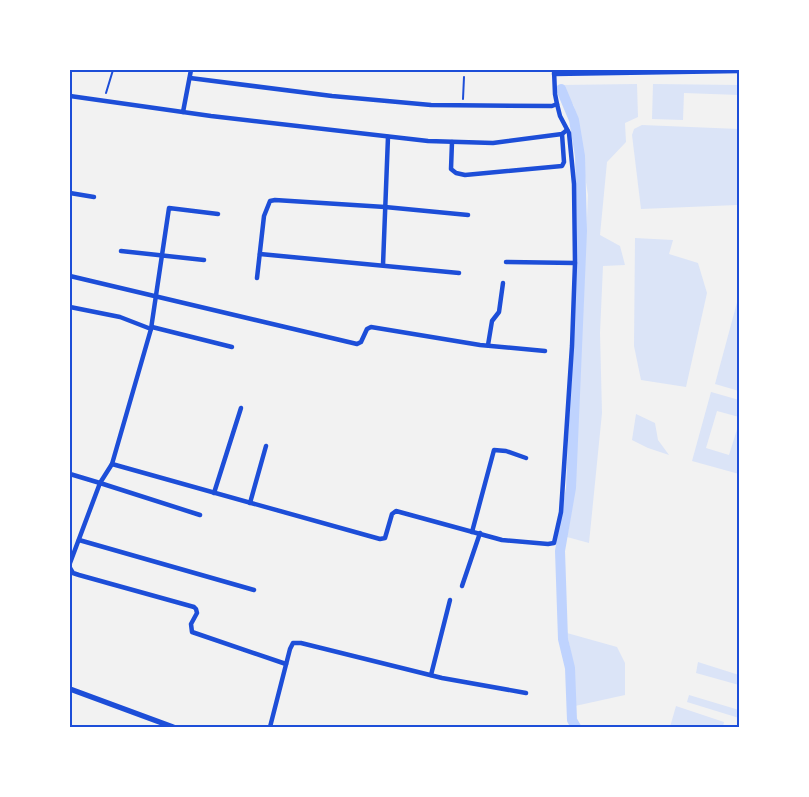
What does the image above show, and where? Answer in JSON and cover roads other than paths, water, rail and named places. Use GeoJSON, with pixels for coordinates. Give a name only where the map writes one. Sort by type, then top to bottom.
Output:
{"type":"FeatureCollection","features":[{"type":"Feature","properties":{"kind":"street"},"geometry":{"type":"LineString","coordinates":[[182,112],[192,70]]}},
{"type":"Feature","properties":{"kind":"street"},"geometry":{"type":"LineString","coordinates":[[112,464],[380,539],[385,538],[392,514],[396,511],[511,541],[554,543],[562,493],[572,346],[575,264],[574,184],[567,130],[557,104],[554,72],[739,71]]}},
{"type":"Feature","properties":{"kind":"street"},"geometry":{"type":"LineString","coordinates":[[190,78],[431,106],[552,106],[557,104]]}},
{"type":"Feature","properties":{"kind":"street"},"geometry":{"type":"LineString","coordinates":[[70,96],[182,112],[388,137],[452,142],[493,143],[562,134],[567,130]]}},
{"type":"Feature","properties":{"kind":"street"},"geometry":{"type":"LineString","coordinates":[[452,142],[451,169],[456,173],[465,175],[562,166],[564,162],[562,134]]}},
{"type":"Feature","properties":{"kind":"street"},"geometry":{"type":"LineString","coordinates":[[383,265],[388,137]]}},
{"type":"Feature","properties":{"kind":"street"},"geometry":{"type":"LineString","coordinates":[[70,193],[94,197]]}},
{"type":"Feature","properties":{"kind":"street"},"geometry":{"type":"LineString","coordinates":[[257,278],[264,216],[270,202],[274,200],[468,214]]}},
{"type":"Feature","properties":{"kind":"street"},"geometry":{"type":"LineString","coordinates":[[70,563],[100,483],[112,464],[152,328],[169,208],[218,214]]}},
{"type":"Feature","properties":{"kind":"street"},"geometry":{"type":"LineString","coordinates":[[121,250],[204,260]]}},
{"type":"Feature","properties":{"kind":"street"},"geometry":{"type":"LineString","coordinates":[[260,254],[460,272]]}},
{"type":"Feature","properties":{"kind":"street"},"geometry":{"type":"LineString","coordinates":[[506,262],[575,264]]}},
{"type":"Feature","properties":{"kind":"street"},"geometry":{"type":"LineString","coordinates":[[70,276],[358,344],[361,342],[367,329],[371,327],[488,345],[545,351]]}},
{"type":"Feature","properties":{"kind":"street"},"geometry":{"type":"LineString","coordinates":[[488,345],[492,321],[499,312],[503,283]]}},
{"type":"Feature","properties":{"kind":"street"},"geometry":{"type":"LineString","coordinates":[[70,307],[120,317],[152,328],[232,347]]}},
{"type":"Feature","properties":{"kind":"street"},"geometry":{"type":"LineString","coordinates":[[214,493],[241,408]]}},
{"type":"Feature","properties":{"kind":"street"},"geometry":{"type":"LineString","coordinates":[[250,503],[266,446]]}},
{"type":"Feature","properties":{"kind":"street"},"geometry":{"type":"LineString","coordinates":[[472,532],[494,450],[506,451],[526,458]]}},
{"type":"Feature","properties":{"kind":"street"},"geometry":{"type":"LineString","coordinates":[[70,474],[200,515]]}},
{"type":"Feature","properties":{"kind":"street"},"geometry":{"type":"LineString","coordinates":[[462,586],[480,534]]}},
{"type":"Feature","properties":{"kind":"street"},"geometry":{"type":"LineString","coordinates":[[79,540],[254,590]]}},
{"type":"Feature","properties":{"kind":"street"},"geometry":{"type":"LineString","coordinates":[[70,568],[73,573],[79,575],[194,606],[197,613],[191,624],[192,632],[286,664]]}},
{"type":"Feature","properties":{"kind":"street"},"geometry":{"type":"LineString","coordinates":[[430,675],[450,600]]}},
{"type":"Feature","properties":{"kind":"street"},"geometry":{"type":"LineString","coordinates":[[270,727],[293,643],[301,643],[430,675],[526,693]]}},
{"type":"Feature","properties":{"kind":"street"},"geometry":{"type":"LineString","coordinates":[[70,689],[173,727]]}},
{"type":"Feature","properties":{"kind":"waterway"},"geometry":{"type":"LineString","coordinates":[[561,89],[574,120],[580,156],[582,231],[571,488],[560,551],[563,639],[570,668],[572,720],[576,727]]}}]}
